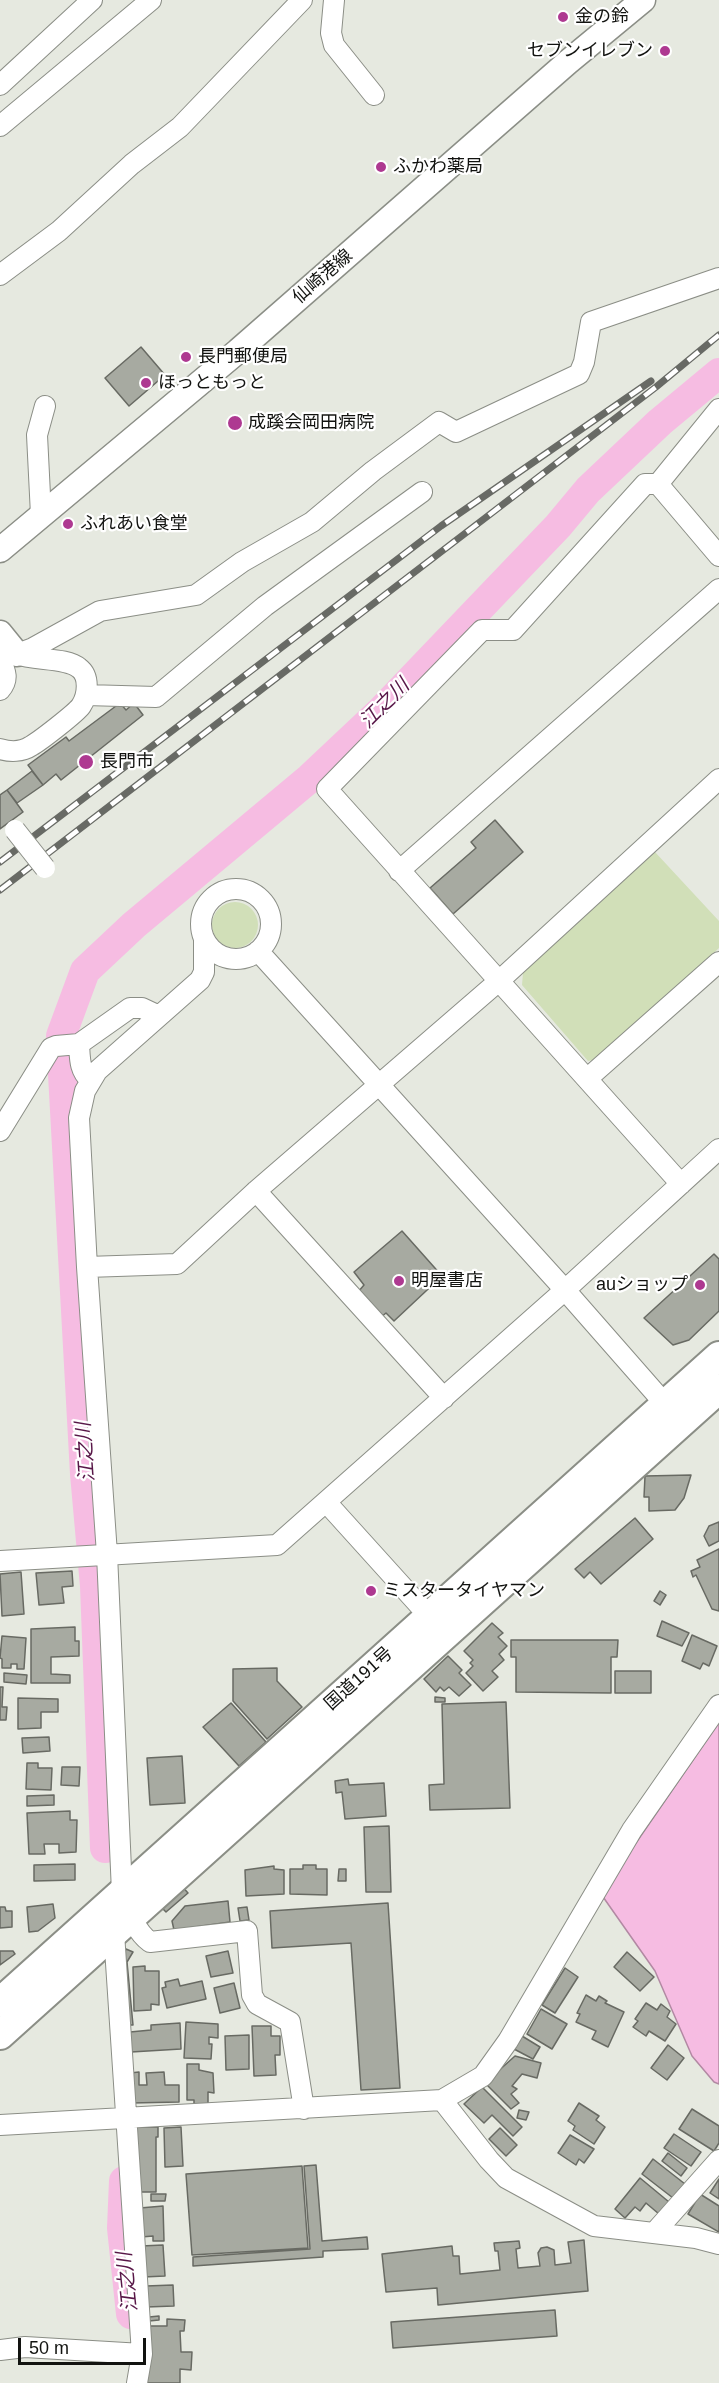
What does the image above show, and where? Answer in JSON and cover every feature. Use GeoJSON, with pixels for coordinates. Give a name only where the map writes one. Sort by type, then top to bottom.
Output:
{"type":"FeatureCollection","features":[{"type":"Feature","properties":{"kind":"highway","name":"国道191号"},"geometry":{"type":"LineString","coordinates":[[0,2002],[123,1914],[673,1414],[719,1356]]}},
{"type":"Feature","properties":{"kind":"highway","name":"国道191号"},"geometry":{"type":"LineString","coordinates":[[0,2035],[429,1616],[673,1414],[719,1389]]}},
{"type":"Feature","properties":{"kind":"main road","name":"仙崎港線"},"geometry":{"type":"LineString","coordinates":[[0,550],[238,351],[568,62],[643,0]]}},
{"type":"Feature","properties":{"kind":"main road"},"geometry":{"type":"LineString","coordinates":[[0,633],[8,657]]}},
{"type":"Feature","properties":{"kind":"street"},"geometry":{"type":"LineString","coordinates":[[0,85],[92,0]]}},
{"type":"Feature","properties":{"kind":"street"},"geometry":{"type":"LineString","coordinates":[[0,126],[151,0]]}},
{"type":"Feature","properties":{"kind":"street"},"geometry":{"type":"LineString","coordinates":[[0,275],[59,231],[132,164],[180,128],[302,0]]}},
{"type":"Feature","properties":{"kind":"street"},"geometry":{"type":"LineString","coordinates":[[334,0],[331,33],[334,45],[374,95]]}},
{"type":"Feature","properties":{"kind":"street"},"geometry":{"type":"LineString","coordinates":[[8,657],[33,648],[100,611],[196,595],[242,562],[312,522],[373,471],[439,422],[456,432],[579,374],[584,362],[591,322],[719,278]]}},
{"type":"Feature","properties":{"kind":"street"},"geometry":{"type":"LineString","coordinates":[[41,515],[37,435],[45,406]]}},
{"type":"Feature","properties":{"kind":"street"},"geometry":{"type":"LineString","coordinates":[[658,484],[719,410]]}},
{"type":"Feature","properties":{"kind":"street"},"geometry":{"type":"LineString","coordinates":[[681,1184],[327,789],[482,630],[513,630],[645,484],[658,484],[719,556]]}},
{"type":"Feature","properties":{"kind":"street"},"geometry":{"type":"LineString","coordinates":[[86,695],[156,698],[264,606],[422,492]]}},
{"type":"Feature","properties":{"kind":"street"},"geometry":{"type":"LineString","coordinates":[[399,871],[719,589]]}},
{"type":"Feature","properties":{"kind":"street"},"geometry":{"type":"LineString","coordinates":[[0,690],[6,681],[8,657]]}},
{"type":"Feature","properties":{"kind":"street"},"geometry":{"type":"LineString","coordinates":[[0,749],[18,751],[30,747],[81,707],[86,695],[85,675],[81,668],[73,664],[8,657]]}},
{"type":"Feature","properties":{"kind":"street"},"geometry":{"type":"LineString","coordinates":[[87,1267],[177,1264],[256,1191],[500,980],[719,779]]}},
{"type":"Feature","properties":{"kind":"street"},"geometry":{"type":"LineString","coordinates":[[15,830],[45,868]]}},
{"type":"Feature","properties":{"kind":"street"},"geometry":{"type":"LineString","coordinates":[[137,2383],[126,2119],[123,1914],[107,1554],[79,1119],[81,1104],[90,1080],[97,1071],[200,980],[204,972],[204,938],[201,923],[207,905],[221,892],[241,890],[259,898],[269,915],[269,935],[258,951],[249,956],[229,958],[212,950],[204,938]]}},
{"type":"Feature","properties":{"kind":"street"},"geometry":{"type":"LineString","coordinates":[[258,951],[565,1290],[673,1414]]}},
{"type":"Feature","properties":{"kind":"street"},"geometry":{"type":"LineString","coordinates":[[588,1078],[719,962]]}},
{"type":"Feature","properties":{"kind":"street"},"geometry":{"type":"LineString","coordinates":[[0,1131],[48,1051],[56,1046],[79,1044],[130,1008],[142,1008],[159,1016]]}},
{"type":"Feature","properties":{"kind":"street"},"geometry":{"type":"LineString","coordinates":[[79,1044],[81,1066],[90,1080]]}},
{"type":"Feature","properties":{"kind":"street"},"geometry":{"type":"LineString","coordinates":[[0,1561],[277,1545],[565,1290],[719,1149]]}},
{"type":"Feature","properties":{"kind":"street"},"geometry":{"type":"LineString","coordinates":[[256,1191],[444,1398]]}},
{"type":"Feature","properties":{"kind":"street"},"geometry":{"type":"LineString","coordinates":[[326,1502],[429,1616]]}},
{"type":"Feature","properties":{"kind":"street"},"geometry":{"type":"LineString","coordinates":[[0,2125],[442,2100],[483,2076],[508,2041],[632,1830],[719,1705]]}},
{"type":"Feature","properties":{"kind":"street"},"geometry":{"type":"LineString","coordinates":[[123,1914],[143,1936],[155,1943],[248,1931],[252,1995],[257,2004],[290,2022],[304,2109]]}},
{"type":"Feature","properties":{"kind":"street"},"geometry":{"type":"LineString","coordinates":[[442,2100],[506,2178],[594,2226],[696,2238],[719,2244]]}},
{"type":"Feature","properties":{"kind":"street"},"geometry":{"type":"LineString","coordinates":[[654,2233],[719,2160]]}},
{"type":"Feature","properties":{"kind":"street"},"geometry":{"type":"LineString","coordinates":[[0,2350],[25,2348],[135,2354]]}},
{"type":"Feature","properties":{"kind":"green space"},"geometry":{"type":"Polygon","coordinates":[[[655,852],[719,921],[719,948],[598,1059],[588,1061],[522,985],[523,973],[655,852]]]}},
{"type":"Feature","properties":{"kind":"green space"},"geometry":{"type":"Polygon","coordinates":[[[235,902],[244,903],[251,909],[257,916],[257,934],[251,941],[244,947],[235,948],[226,947],[219,941],[213,934],[212,925],[213,916],[219,909],[226,903],[235,902]]]}},
{"type":"Feature","properties":{"kind":"shaded area"},"geometry":{"type":"Polygon","coordinates":[[[719,1722],[719,2084],[714,2082],[692,2056],[655,1971],[601,1894],[719,1722]]]}},
{"type":"Feature","properties":{"kind":"building"},"geometry":{"type":"Polygon","coordinates":[[[141,347],[165,375],[129,406],[105,378],[141,347]]]}},
{"type":"Feature","properties":{"kind":"building"},"geometry":{"type":"Polygon","coordinates":[[[120,703],[126,710],[134,703],[143,715],[61,780],[56,774],[43,785],[28,765],[66,737],[69,741],[120,703]]]}},
{"type":"Feature","properties":{"kind":"building"},"geometry":{"type":"Polygon","coordinates":[[[32,771],[43,785],[17,803],[7,790],[32,771]]]}},
{"type":"Feature","properties":{"kind":"building"},"geometry":{"type":"Polygon","coordinates":[[[7,790],[23,812],[0,829],[0,795],[7,790]]]}},
{"type":"Feature","properties":{"kind":"building"},"geometry":{"type":"Polygon","coordinates":[[[495,820],[523,852],[453,914],[430,888],[476,848],[471,842],[495,820]]]}},
{"type":"Feature","properties":{"kind":"building","name":"明屋書店"},"geometry":{"type":"Polygon","coordinates":[[[402,1231],[442,1276],[394,1321],[386,1313],[380,1318],[358,1292],[364,1285],[354,1272],[402,1231]]]}},
{"type":"Feature","properties":{"kind":"building","name":"auショップ"},"geometry":{"type":"Polygon","coordinates":[[[714,1254],[719,1259],[719,1311],[689,1340],[673,1345],[644,1318],[714,1254]]]}},
{"type":"Feature","properties":{"kind":"building"},"geometry":{"type":"Polygon","coordinates":[[[691,1475],[684,1498],[675,1510],[649,1511],[649,1497],[644,1497],[645,1476],[691,1475]]]}},
{"type":"Feature","properties":{"kind":"building"},"geometry":{"type":"Polygon","coordinates":[[[635,1518],[653,1539],[601,1584],[590,1572],[584,1578],[575,1569],[635,1518]]]}},
{"type":"Feature","properties":{"kind":"building"},"geometry":{"type":"Polygon","coordinates":[[[719,1522],[719,1541],[709,1546],[704,1536],[709,1526],[719,1522]]]}},
{"type":"Feature","properties":{"kind":"building"},"geometry":{"type":"Polygon","coordinates":[[[719,1549],[719,1611],[712,1609],[696,1575],[693,1577],[691,1571],[700,1567],[697,1560],[719,1549]]]}},
{"type":"Feature","properties":{"kind":"building"},"geometry":{"type":"Polygon","coordinates":[[[72,1571],[73,1586],[62,1587],[64,1603],[39,1605],[36,1573],[72,1571]]]}},
{"type":"Feature","properties":{"kind":"building"},"geometry":{"type":"Polygon","coordinates":[[[21,1572],[24,1614],[2,1616],[0,1574],[21,1572]]]}},
{"type":"Feature","properties":{"kind":"building"},"geometry":{"type":"Polygon","coordinates":[[[660,1591],[666,1595],[660,1605],[654,1601],[660,1591]]]}},
{"type":"Feature","properties":{"kind":"building"},"geometry":{"type":"Polygon","coordinates":[[[662,1621],[689,1633],[682,1646],[657,1636],[662,1621]]]}},
{"type":"Feature","properties":{"kind":"building"},"geometry":{"type":"Polygon","coordinates":[[[492,1623],[503,1633],[498,1637],[507,1646],[499,1654],[504,1660],[492,1671],[498,1677],[483,1691],[466,1673],[473,1666],[470,1663],[473,1660],[464,1651],[492,1623]]]}},
{"type":"Feature","properties":{"kind":"building"},"geometry":{"type":"Polygon","coordinates":[[[75,1627],[75,1641],[79,1641],[79,1656],[51,1657],[51,1674],[70,1675],[70,1683],[31,1683],[31,1629],[75,1627]]]}},
{"type":"Feature","properties":{"kind":"building"},"geometry":{"type":"Polygon","coordinates":[[[692,1635],[717,1646],[709,1666],[703,1663],[700,1669],[682,1661],[692,1635]]]}},
{"type":"Feature","properties":{"kind":"building"},"geometry":{"type":"Polygon","coordinates":[[[2,1636],[26,1638],[24,1669],[17,1669],[17,1664],[11,1664],[11,1668],[2,1668],[0,1658],[2,1636]]]}},
{"type":"Feature","properties":{"kind":"building"},"geometry":{"type":"Polygon","coordinates":[[[511,1640],[618,1640],[617,1657],[611,1657],[611,1693],[516,1692],[516,1657],[511,1657],[511,1640]]]}},
{"type":"Feature","properties":{"kind":"building"},"geometry":{"type":"Polygon","coordinates":[[[448,1656],[462,1670],[459,1673],[471,1685],[459,1696],[449,1687],[444,1691],[440,1687],[436,1692],[424,1679],[448,1656]]]}},
{"type":"Feature","properties":{"kind":"building"},"geometry":{"type":"Polygon","coordinates":[[[277,1668],[277,1681],[302,1707],[267,1739],[233,1701],[233,1669],[277,1668]]]}},
{"type":"Feature","properties":{"kind":"building"},"geometry":{"type":"Polygon","coordinates":[[[615,1671],[651,1671],[651,1693],[615,1693],[615,1671]]]}},
{"type":"Feature","properties":{"kind":"building"},"geometry":{"type":"Polygon","coordinates":[[[4,1673],[27,1675],[26,1684],[4,1682],[4,1673]]]}},
{"type":"Feature","properties":{"kind":"building"},"geometry":{"type":"Polygon","coordinates":[[[0,1687],[3,1687],[2,1707],[7,1707],[6,1720],[0,1720],[0,1687]]]}},
{"type":"Feature","properties":{"kind":"building"},"geometry":{"type":"Polygon","coordinates":[[[435,1697],[445,1698],[445,1702],[435,1702],[435,1697]]]}},
{"type":"Feature","properties":{"kind":"building"},"geometry":{"type":"Polygon","coordinates":[[[18,1698],[58,1699],[58,1712],[41,1712],[41,1728],[18,1729],[18,1698]]]}},
{"type":"Feature","properties":{"kind":"building"},"geometry":{"type":"Polygon","coordinates":[[[506,1702],[510,1808],[430,1810],[429,1785],[444,1784],[442,1704],[506,1702]]]}},
{"type":"Feature","properties":{"kind":"building"},"geometry":{"type":"Polygon","coordinates":[[[231,1703],[266,1742],[239,1766],[203,1727],[231,1703]]]}},
{"type":"Feature","properties":{"kind":"building"},"geometry":{"type":"Polygon","coordinates":[[[49,1737],[50,1751],[23,1753],[22,1738],[49,1737]]]}},
{"type":"Feature","properties":{"kind":"building"},"geometry":{"type":"Polygon","coordinates":[[[182,1756],[185,1803],[150,1805],[147,1758],[182,1756]]]}},
{"type":"Feature","properties":{"kind":"building"},"geometry":{"type":"Polygon","coordinates":[[[27,1763],[38,1763],[38,1768],[52,1768],[51,1790],[26,1789],[27,1763]]]}},
{"type":"Feature","properties":{"kind":"building"},"geometry":{"type":"Polygon","coordinates":[[[62,1767],[80,1767],[79,1786],[61,1785],[62,1767]]]}},
{"type":"Feature","properties":{"kind":"building"},"geometry":{"type":"Polygon","coordinates":[[[348,1779],[349,1785],[384,1783],[386,1816],[345,1819],[342,1792],[336,1793],[335,1781],[348,1779]]]}},
{"type":"Feature","properties":{"kind":"building"},"geometry":{"type":"Polygon","coordinates":[[[54,1795],[54,1805],[27,1806],[27,1796],[54,1795]]]}},
{"type":"Feature","properties":{"kind":"building"},"geometry":{"type":"Polygon","coordinates":[[[70,1811],[70,1820],[77,1820],[76,1852],[59,1853],[59,1844],[44,1844],[45,1854],[29,1854],[27,1813],[70,1811]]]}},
{"type":"Feature","properties":{"kind":"building"},"geometry":{"type":"Polygon","coordinates":[[[389,1826],[391,1892],[366,1892],[364,1827],[389,1826]]]}},
{"type":"Feature","properties":{"kind":"building"},"geometry":{"type":"Polygon","coordinates":[[[75,1864],[75,1880],[34,1881],[34,1865],[75,1864]]]}},
{"type":"Feature","properties":{"kind":"building"},"geometry":{"type":"Polygon","coordinates":[[[303,1865],[316,1865],[316,1869],[327,1869],[327,1895],[290,1894],[290,1869],[303,1869],[303,1865]]]}},
{"type":"Feature","properties":{"kind":"building"},"geometry":{"type":"Polygon","coordinates":[[[274,1866],[274,1869],[284,1870],[284,1894],[246,1896],[245,1870],[274,1866]]]}},
{"type":"Feature","properties":{"kind":"building"},"geometry":{"type":"Polygon","coordinates":[[[339,1869],[346,1869],[346,1881],[338,1881],[339,1869]]]}},
{"type":"Feature","properties":{"kind":"building"},"geometry":{"type":"Polygon","coordinates":[[[180,1884],[188,1893],[166,1912],[158,1904],[180,1884]]]}},
{"type":"Feature","properties":{"kind":"building"},"geometry":{"type":"Polygon","coordinates":[[[228,1901],[230,1922],[174,1930],[172,1921],[185,1906],[228,1901]]]}},
{"type":"Feature","properties":{"kind":"building"},"geometry":{"type":"Polygon","coordinates":[[[388,1903],[400,2088],[361,2090],[351,1943],[272,1948],[270,1911],[388,1903]]]}},
{"type":"Feature","properties":{"kind":"building"},"geometry":{"type":"Polygon","coordinates":[[[53,1904],[55,1918],[38,1931],[29,1932],[27,1907],[53,1904]]]}},
{"type":"Feature","properties":{"kind":"building"},"geometry":{"type":"Polygon","coordinates":[[[0,1907],[5,1907],[6,1911],[12,1911],[12,1927],[0,1928],[0,1907]]]}},
{"type":"Feature","properties":{"kind":"building"},"geometry":{"type":"Polygon","coordinates":[[[247,1907],[249,1920],[240,1921],[238,1908],[247,1907]]]}},
{"type":"Feature","properties":{"kind":"building"},"geometry":{"type":"Polygon","coordinates":[[[126,1949],[133,1952],[127,1962],[133,2025],[126,2025],[121,1961],[126,1949]]]}},
{"type":"Feature","properties":{"kind":"building"},"geometry":{"type":"Polygon","coordinates":[[[0,1951],[13,1951],[15,1954],[0,1965],[0,1951]]]}},
{"type":"Feature","properties":{"kind":"building"},"geometry":{"type":"Polygon","coordinates":[[[228,1951],[233,1973],[211,1977],[206,1956],[228,1951]]]}},
{"type":"Feature","properties":{"kind":"building"},"geometry":{"type":"Polygon","coordinates":[[[627,1952],[654,1977],[640,1991],[614,1967],[627,1952]]]}},
{"type":"Feature","properties":{"kind":"building"},"geometry":{"type":"Polygon","coordinates":[[[145,1966],[145,1971],[159,1971],[159,2005],[151,2004],[151,2010],[134,2011],[133,1967],[145,1966]]]}},
{"type":"Feature","properties":{"kind":"building"},"geometry":{"type":"Polygon","coordinates":[[[565,1968],[578,1977],[555,2013],[542,2005],[565,1968]]]}},
{"type":"Feature","properties":{"kind":"building"},"geometry":{"type":"Polygon","coordinates":[[[178,1979],[180,1986],[202,1981],[206,1999],[167,2008],[162,1988],[166,1987],[165,1982],[178,1979]]]}},
{"type":"Feature","properties":{"kind":"building"},"geometry":{"type":"Polygon","coordinates":[[[234,1983],[240,2008],[220,2013],[214,1988],[234,1983]]]}},
{"type":"Feature","properties":{"kind":"building"},"geometry":{"type":"Polygon","coordinates":[[[586,1995],[596,2001],[599,1996],[607,2001],[605,2003],[624,2012],[608,2047],[592,2039],[596,2031],[576,2022],[580,2014],[577,2013],[586,1995]]]}},
{"type":"Feature","properties":{"kind":"building"},"geometry":{"type":"Polygon","coordinates":[[[646,2003],[657,2010],[661,2004],[670,2011],[667,2017],[676,2024],[665,2041],[649,2031],[646,2036],[633,2027],[638,2021],[635,2019],[646,2003]]]}},
{"type":"Feature","properties":{"kind":"building"},"geometry":{"type":"Polygon","coordinates":[[[541,2009],[567,2024],[552,2049],[527,2034],[541,2009]]]}},
{"type":"Feature","properties":{"kind":"building"},"geometry":{"type":"Polygon","coordinates":[[[186,2022],[218,2024],[218,2038],[209,2037],[209,2044],[212,2044],[211,2059],[184,2058],[186,2022]]]}},
{"type":"Feature","properties":{"kind":"building"},"geometry":{"type":"Polygon","coordinates":[[[180,2023],[181,2049],[131,2052],[130,2032],[151,2030],[151,2025],[180,2023]]]}},
{"type":"Feature","properties":{"kind":"building"},"geometry":{"type":"Polygon","coordinates":[[[252,2026],[271,2026],[271,2036],[280,2036],[280,2055],[275,2055],[276,2075],[254,2076],[252,2026]]]}},
{"type":"Feature","properties":{"kind":"building"},"geometry":{"type":"Polygon","coordinates":[[[249,2035],[249,2069],[226,2070],[225,2036],[249,2035]]]}},
{"type":"Feature","properties":{"kind":"building"},"geometry":{"type":"Polygon","coordinates":[[[522,2036],[540,2047],[533,2059],[514,2049],[522,2036]]]}},
{"type":"Feature","properties":{"kind":"building"},"geometry":{"type":"Polygon","coordinates":[[[668,2045],[684,2058],[667,2080],[651,2068],[668,2045]]]}},
{"type":"Feature","properties":{"kind":"building"},"geometry":{"type":"Polygon","coordinates":[[[515,2056],[541,2063],[537,2078],[522,2074],[512,2086],[517,2089],[511,2094],[519,2103],[511,2109],[485,2083],[515,2056]]]}},
{"type":"Feature","properties":{"kind":"building"},"geometry":{"type":"Polygon","coordinates":[[[187,2064],[199,2064],[199,2070],[213,2073],[214,2093],[208,2092],[208,2106],[194,2106],[194,2100],[187,2100],[187,2064]]]}},
{"type":"Feature","properties":{"kind":"building"},"geometry":{"type":"Polygon","coordinates":[[[139,2072],[139,2085],[147,2085],[146,2073],[164,2072],[165,2085],[179,2085],[179,2102],[131,2103],[130,2073],[139,2072]]]}},
{"type":"Feature","properties":{"kind":"building"},"geometry":{"type":"Polygon","coordinates":[[[482,2087],[522,2127],[513,2136],[492,2115],[484,2123],[464,2104],[482,2087]]]}},
{"type":"Feature","properties":{"kind":"building"},"geometry":{"type":"Polygon","coordinates":[[[579,2103],[599,2116],[596,2120],[605,2127],[594,2144],[573,2130],[575,2126],[568,2121],[579,2103]]]}},
{"type":"Feature","properties":{"kind":"building"},"geometry":{"type":"Polygon","coordinates":[[[692,2109],[719,2126],[719,2143],[714,2151],[679,2129],[692,2109]]]}},
{"type":"Feature","properties":{"kind":"building"},"geometry":{"type":"Polygon","coordinates":[[[519,2110],[529,2112],[526,2120],[517,2118],[519,2110]]]}},
{"type":"Feature","properties":{"kind":"building"},"geometry":{"type":"Polygon","coordinates":[[[136,2127],[158,2127],[156,2192],[138,2192],[136,2127]]]}},
{"type":"Feature","properties":{"kind":"building"},"geometry":{"type":"Polygon","coordinates":[[[181,2127],[183,2166],[165,2167],[164,2128],[181,2127]]]}},
{"type":"Feature","properties":{"kind":"building"},"geometry":{"type":"Polygon","coordinates":[[[500,2128],[517,2145],[506,2156],[489,2139],[500,2128]]]}},
{"type":"Feature","properties":{"kind":"building"},"geometry":{"type":"Polygon","coordinates":[[[674,2134],[701,2152],[691,2166],[664,2148],[674,2134]]]}},
{"type":"Feature","properties":{"kind":"building"},"geometry":{"type":"Polygon","coordinates":[[[570,2135],[594,2149],[584,2163],[579,2159],[576,2165],[558,2153],[570,2135]]]}},
{"type":"Feature","properties":{"kind":"building"},"geometry":{"type":"Polygon","coordinates":[[[668,2153],[687,2168],[681,2176],[662,2161],[668,2153]]]}},
{"type":"Feature","properties":{"kind":"building"},"geometry":{"type":"Polygon","coordinates":[[[653,2159],[685,2184],[673,2198],[642,2174],[653,2159]]]}},
{"type":"Feature","properties":{"kind":"building"},"geometry":{"type":"Polygon","coordinates":[[[316,2165],[322,2241],[367,2237],[368,2249],[323,2251],[323,2257],[193,2266],[193,2257],[310,2249],[304,2166],[316,2165]]]}},
{"type":"Feature","properties":{"kind":"building"},"geometry":{"type":"Polygon","coordinates":[[[302,2166],[308,2248],[192,2255],[186,2174],[302,2166]]]}},
{"type":"Feature","properties":{"kind":"building"},"geometry":{"type":"Polygon","coordinates":[[[640,2178],[669,2202],[659,2214],[646,2203],[640,2211],[635,2207],[625,2218],[615,2209],[640,2178]]]}},
{"type":"Feature","properties":{"kind":"building"},"geometry":{"type":"Polygon","coordinates":[[[719,2179],[719,2199],[710,2193],[719,2179]]]}},
{"type":"Feature","properties":{"kind":"building"},"geometry":{"type":"Polygon","coordinates":[[[151,2194],[166,2194],[165,2201],[151,2201],[151,2194]]]}},
{"type":"Feature","properties":{"kind":"building"},"geometry":{"type":"Polygon","coordinates":[[[700,2194],[719,2206],[719,2232],[688,2214],[700,2194]]]}},
{"type":"Feature","properties":{"kind":"building"},"geometry":{"type":"Polygon","coordinates":[[[163,2206],[164,2241],[153,2241],[153,2236],[141,2237],[140,2208],[163,2206]]]}},
{"type":"Feature","properties":{"kind":"building"},"geometry":{"type":"Polygon","coordinates":[[[584,2240],[588,2291],[438,2305],[437,2288],[386,2292],[382,2254],[452,2246],[453,2256],[459,2256],[460,2274],[500,2270],[498,2251],[495,2251],[494,2243],[519,2241],[520,2248],[516,2249],[518,2268],[540,2266],[538,2253],[541,2248],[547,2247],[554,2250],[555,2265],[571,2263],[568,2242],[584,2240]]]}},
{"type":"Feature","properties":{"kind":"building"},"geometry":{"type":"Polygon","coordinates":[[[163,2245],[165,2276],[143,2277],[141,2246],[163,2245]]]}},
{"type":"Feature","properties":{"kind":"building"},"geometry":{"type":"Polygon","coordinates":[[[173,2285],[174,2306],[146,2307],[146,2286],[173,2285]]]}},
{"type":"Feature","properties":{"kind":"building"},"geometry":{"type":"Polygon","coordinates":[[[555,2310],[557,2336],[393,2348],[391,2322],[555,2310]]]}},
{"type":"Feature","properties":{"kind":"building"},"geometry":{"type":"Polygon","coordinates":[[[159,2316],[159,2320],[149,2321],[149,2317],[159,2316]]]}},
{"type":"Feature","properties":{"kind":"building"},"geometry":{"type":"Polygon","coordinates":[[[167,2319],[185,2320],[184,2331],[180,2331],[181,2352],[192,2352],[191,2370],[180,2369],[180,2383],[147,2383],[148,2326],[167,2326],[167,2319]]]}},
{"type":"Feature","properties":{"kind":"waterway","name":"江之川"},"geometry":{"type":"LineString","coordinates":[[61,1036],[85,971],[134,925],[310,778],[379,713],[558,526],[588,490],[660,422],[719,373]]}},
{"type":"Feature","properties":{"kind":"waterway","name":"江之川"},"geometry":{"type":"LineString","coordinates":[[62,1056],[85,1474],[95,1586],[105,1848]]}},
{"type":"Feature","properties":{"kind":"waterway","name":"江之川"},"geometry":{"type":"LineString","coordinates":[[124,2181],[122,2228],[131,2314]]}},
{"type":"Feature","properties":{"kind":"railway"},"geometry":{"type":"LineString","coordinates":[[0,890],[656,387],[719,335]]}},
{"type":"Feature","properties":{"kind":"railway"},"geometry":{"type":"LineString","coordinates":[[0,862],[441,526],[651,381]]}},
{"type":"Feature","properties":{"kind":"place","name":"金の鈴"},"geometry":{"type":"Point","coordinates":[563,17]}},
{"type":"Feature","properties":{"kind":"place","name":"セブンイレブン"},"geometry":{"type":"Point","coordinates":[665,51]}},
{"type":"Feature","properties":{"kind":"place","name":"ふかわ薬局"},"geometry":{"type":"Point","coordinates":[381,167]}},
{"type":"Feature","properties":{"kind":"place","name":"長門郵便局"},"geometry":{"type":"Point","coordinates":[186,357]}},
{"type":"Feature","properties":{"kind":"place","name":"ほっともっと"},"geometry":{"type":"Point","coordinates":[146,383]}},
{"type":"Feature","properties":{"kind":"place","name":"成蹊会岡田病院"},"geometry":{"type":"Point","coordinates":[235,423]}},
{"type":"Feature","properties":{"kind":"place","name":"ふれあい食堂"},"geometry":{"type":"Point","coordinates":[68,524]}},
{"type":"Feature","properties":{"kind":"place","name":"長門市"},"geometry":{"type":"Point","coordinates":[86,762]}},
{"type":"Feature","properties":{"kind":"place","name":"明屋書店"},"geometry":{"type":"Point","coordinates":[399,1281]}},
{"type":"Feature","properties":{"kind":"place","name":"auショップ"},"geometry":{"type":"Point","coordinates":[700,1285]}},
{"type":"Feature","properties":{"kind":"place","name":"ミスタータイヤマン"},"geometry":{"type":"Point","coordinates":[371,1591]}}]}
